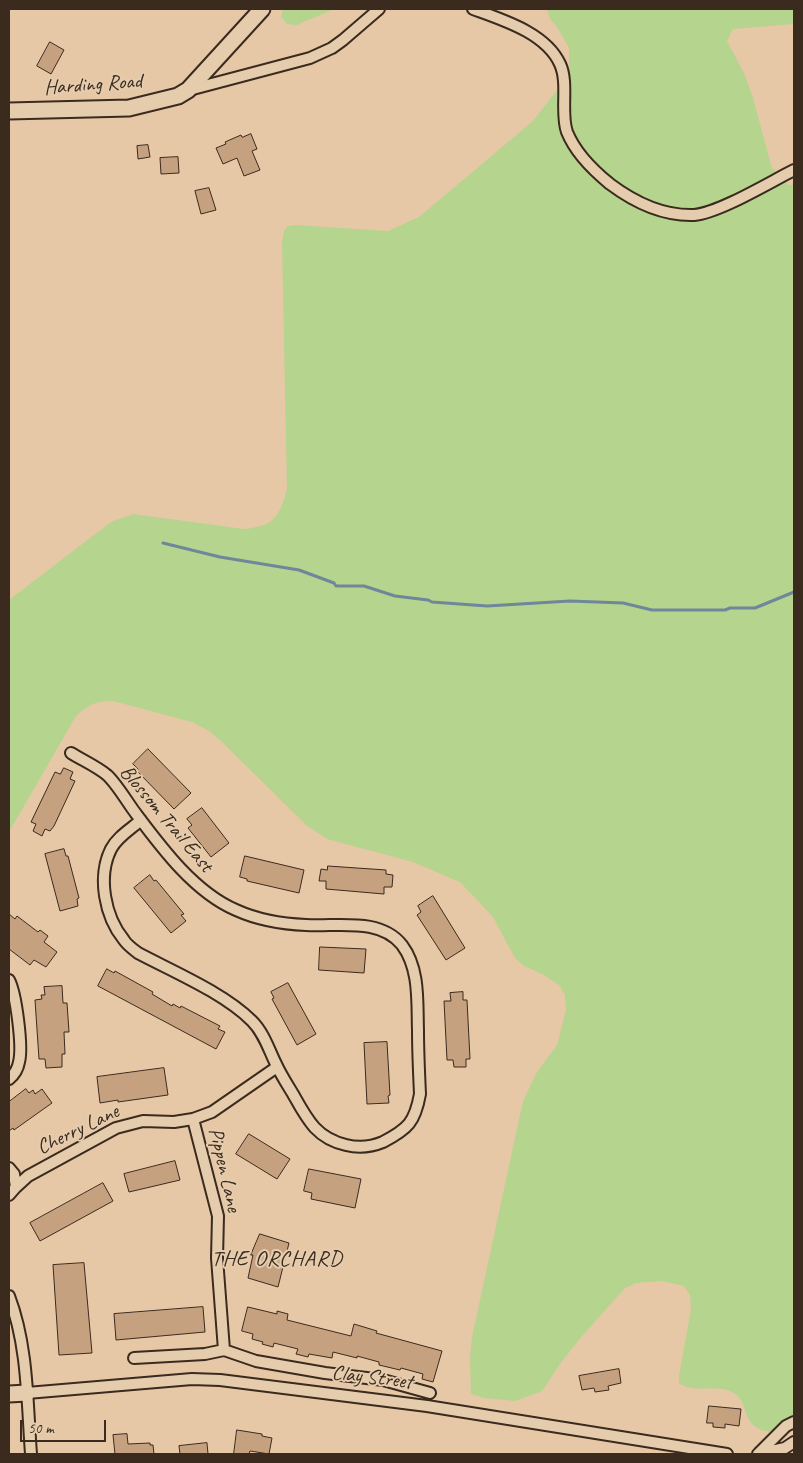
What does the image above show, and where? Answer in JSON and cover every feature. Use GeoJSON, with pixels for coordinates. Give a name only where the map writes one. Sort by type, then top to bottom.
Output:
{"type":"FeatureCollection","features":[{"type":"Feature","properties":{"kind":"main road","name":"Harding Road"},"geometry":{"type":"LineString","coordinates":[[9,111],[129,108],[178,96],[188,90],[262,9]]}},
{"type":"Feature","properties":{"kind":"main road","name":"Clay Street"},"geometry":{"type":"LineString","coordinates":[[9,1394],[27,1393]]}},
{"type":"Feature","properties":{"kind":"street"},"geometry":{"type":"LineString","coordinates":[[188,90],[310,58],[337,44],[379,9]]}},
{"type":"Feature","properties":{"kind":"street"},"geometry":{"type":"LineString","coordinates":[[473,9],[507,22],[542,41],[560,65],[564,88],[564,116],[567,132],[576,148],[597,173],[624,194],[648,206],[671,213],[695,215],[718,209],[794,170]]}},
{"type":"Feature","properties":{"kind":"street","name":"Blossom Trail East"},"geometry":{"type":"LineString","coordinates":[[71,753],[107,775],[141,820],[192,881],[211,896],[235,910],[256,918],[279,923],[371,926],[389,934],[402,945],[411,962],[416,981],[420,1094],[417,1111],[410,1125],[379,1144],[362,1148],[330,1141],[309,1122],[254,1023],[234,1004],[138,953],[124,941],[112,922],[106,898],[104,878],[111,849],[117,840],[141,820]]}},
{"type":"Feature","properties":{"kind":"street"},"geometry":{"type":"LineString","coordinates":[[9,1079],[20,1060],[17,1005],[10,984]]}},
{"type":"Feature","properties":{"kind":"street","name":"Cherry Lane"},"geometry":{"type":"LineString","coordinates":[[9,1195],[12,1185],[116,1128],[143,1121],[174,1122],[193,1120],[212,1112],[277,1067]]}},
{"type":"Feature","properties":{"kind":"street","name":"Pippen Lane"},"geometry":{"type":"LineString","coordinates":[[193,1120],[218,1216],[217,1258],[224,1350]]}},
{"type":"Feature","properties":{"kind":"street"},"geometry":{"type":"LineString","coordinates":[[9,1168],[14,1174],[12,1185]]}},
{"type":"Feature","properties":{"kind":"street"},"geometry":{"type":"LineString","coordinates":[[9,1296],[24,1352],[31,1454]]}},
{"type":"Feature","properties":{"kind":"street"},"geometry":{"type":"LineString","coordinates":[[134,1358],[205,1354],[224,1350],[256,1361],[325,1373],[383,1380],[430,1394]]}},
{"type":"Feature","properties":{"kind":"street","name":"Clay Street"},"geometry":{"type":"LineString","coordinates":[[27,1393],[192,1379],[220,1380],[427,1406],[727,1454]]}},
{"type":"Feature","properties":{"kind":"street"},"geometry":{"type":"LineString","coordinates":[[757,1454],[786,1426],[794,1422]]}},
{"type":"Feature","properties":{"kind":"street"},"geometry":{"type":"LineString","coordinates":[[757,1454],[785,1448],[794,1442]]}},
{"type":"Feature","properties":{"kind":"green space"},"geometry":{"type":"Polygon","coordinates":[[[283,9],[334,9],[297,25],[287,24],[281,17],[283,9]]]}},
{"type":"Feature","properties":{"kind":"green space"},"geometry":{"type":"Polygon","coordinates":[[[547,9],[794,9],[794,24],[733,29],[727,41],[744,73],[753,98],[772,168],[789,185],[794,185],[794,1422],[781,1431],[766,1431],[756,1428],[748,1417],[742,1401],[732,1392],[719,1389],[691,1388],[679,1383],[691,1309],[690,1295],[684,1286],[662,1281],[636,1283],[625,1288],[562,1361],[542,1391],[515,1401],[484,1398],[471,1394],[470,1358],[472,1337],[523,1101],[537,1072],[557,1045],[566,1010],[565,995],[559,985],[542,974],[524,966],[515,958],[493,917],[460,882],[413,862],[327,839],[306,825],[209,731],[192,722],[113,701],[93,704],[76,716],[9,832],[9,600],[111,522],[133,514],[244,529],[262,526],[274,519],[278,514],[287,489],[282,241],[284,231],[288,226],[296,225],[388,231],[419,217],[533,121],[567,77],[569,64],[569,48],[550,19],[547,9]]]}},
{"type":"Feature","properties":{"kind":"building"},"geometry":{"type":"Polygon","coordinates":[[[50,42],[64,50],[51,74],[37,66],[50,42]]]}},
{"type":"Feature","properties":{"kind":"building"},"geometry":{"type":"Polygon","coordinates":[[[251,134],[257,149],[252,151],[260,170],[244,176],[237,158],[223,164],[216,148],[241,135],[242,137],[251,134]]]}},
{"type":"Feature","properties":{"kind":"building"},"geometry":{"type":"Polygon","coordinates":[[[148,145],[150,157],[138,159],[137,146],[148,145]]]}},
{"type":"Feature","properties":{"kind":"building"},"geometry":{"type":"Polygon","coordinates":[[[178,157],[179,173],[161,174],[160,158],[178,157]]]}},
{"type":"Feature","properties":{"kind":"building"},"geometry":{"type":"Polygon","coordinates":[[[209,188],[216,210],[201,214],[195,191],[209,188]]]}},
{"type":"Feature","properties":{"kind":"building"},"geometry":{"type":"Polygon","coordinates":[[[148,749],[191,793],[174,809],[137,771],[138,769],[133,764],[148,749]]]}},
{"type":"Feature","properties":{"kind":"building"},"geometry":{"type":"Polygon","coordinates":[[[64,768],[73,772],[70,779],[75,781],[54,826],[50,831],[45,829],[42,836],[33,831],[36,824],[31,822],[55,772],[60,774],[64,768]]]}},
{"type":"Feature","properties":{"kind":"building"},"geometry":{"type":"Polygon","coordinates":[[[202,808],[229,843],[211,857],[188,828],[192,825],[187,819],[202,808]]]}},
{"type":"Feature","properties":{"kind":"building"},"geometry":{"type":"Polygon","coordinates":[[[64,849],[66,856],[68,856],[79,898],[77,899],[78,906],[60,911],[45,854],[64,849]]]}},
{"type":"Feature","properties":{"kind":"building"},"geometry":{"type":"Polygon","coordinates":[[[245,856],[304,870],[299,893],[247,881],[247,879],[240,877],[245,856]]]}},
{"type":"Feature","properties":{"kind":"building"},"geometry":{"type":"Polygon","coordinates":[[[328,866],[386,870],[386,874],[393,875],[392,887],[384,887],[384,894],[326,889],[326,881],[319,881],[321,869],[327,870],[328,866]]]}},
{"type":"Feature","properties":{"kind":"building"},"geometry":{"type":"Polygon","coordinates":[[[150,875],[184,914],[181,915],[186,921],[171,933],[134,888],[150,875]]]}},
{"type":"Feature","properties":{"kind":"building"},"geometry":{"type":"Polygon","coordinates":[[[433,896],[465,948],[446,960],[417,915],[421,912],[418,906],[433,896]]]}},
{"type":"Feature","properties":{"kind":"building"},"geometry":{"type":"Polygon","coordinates":[[[9,914],[15,919],[17,916],[38,932],[40,930],[48,936],[44,942],[57,952],[46,967],[34,960],[30,965],[9,949],[9,914]]]}},
{"type":"Feature","properties":{"kind":"building"},"geometry":{"type":"Polygon","coordinates":[[[320,947],[366,949],[364,973],[319,970],[320,947]]]}},
{"type":"Feature","properties":{"kind":"building"},"geometry":{"type":"Polygon","coordinates":[[[107,969],[114,973],[115,971],[153,992],[152,994],[172,1006],[173,1004],[180,1008],[181,1006],[220,1026],[218,1029],[225,1032],[216,1049],[98,986],[107,969]]]}},
{"type":"Feature","properties":{"kind":"building"},"geometry":{"type":"Polygon","coordinates":[[[288,983],[316,1034],[297,1045],[272,999],[274,998],[271,992],[288,983]]]}},
{"type":"Feature","properties":{"kind":"building"},"geometry":{"type":"Polygon","coordinates":[[[62,986],[63,1003],[67,1003],[69,1032],[64,1032],[65,1054],[62,1054],[62,1067],[46,1068],[45,1059],[39,1059],[35,1000],[42,999],[41,995],[45,995],[44,987],[62,986]]]}},
{"type":"Feature","properties":{"kind":"building"},"geometry":{"type":"Polygon","coordinates":[[[463,992],[463,1000],[467,1000],[470,1059],[466,1059],[466,1067],[454,1067],[453,1060],[447,1060],[444,1001],[451,1001],[450,993],[463,992]]]}},
{"type":"Feature","properties":{"kind":"building"},"geometry":{"type":"Polygon","coordinates":[[[387,1042],[389,1103],[367,1104],[364,1043],[387,1042]]]}},
{"type":"Feature","properties":{"kind":"building"},"geometry":{"type":"Polygon","coordinates":[[[164,1068],[168,1095],[100,1103],[97,1077],[164,1068]]]}},
{"type":"Feature","properties":{"kind":"building"},"geometry":{"type":"Polygon","coordinates":[[[26,1089],[29,1093],[33,1090],[35,1094],[42,1089],[52,1103],[14,1130],[13,1128],[9,1131],[9,1102],[26,1089]]]}},
{"type":"Feature","properties":{"kind":"building"},"geometry":{"type":"Polygon","coordinates":[[[249,1134],[290,1159],[277,1179],[236,1154],[249,1134]]]}},
{"type":"Feature","properties":{"kind":"building"},"geometry":{"type":"Polygon","coordinates":[[[175,1161],[180,1180],[129,1192],[124,1174],[175,1161]]]}},
{"type":"Feature","properties":{"kind":"building"},"geometry":{"type":"Polygon","coordinates":[[[309,1169],[361,1179],[355,1208],[311,1199],[312,1193],[304,1191],[309,1169]]]}},
{"type":"Feature","properties":{"kind":"building"},"geometry":{"type":"Polygon","coordinates":[[[103,1183],[113,1201],[40,1241],[30,1223],[103,1183]]]}},
{"type":"Feature","properties":{"kind":"building"},"geometry":{"type":"Polygon","coordinates":[[[260,1234],[289,1243],[278,1287],[248,1278],[253,1255],[251,1255],[260,1234]]]}},
{"type":"Feature","properties":{"kind":"building"},"geometry":{"type":"Polygon","coordinates":[[[84,1263],[92,1353],[59,1355],[53,1265],[84,1263]]]}},
{"type":"Feature","properties":{"kind":"building"},"geometry":{"type":"Polygon","coordinates":[[[203,1307],[205,1332],[116,1340],[114,1314],[203,1307]]]}},
{"type":"Feature","properties":{"kind":"building"},"geometry":{"type":"Polygon","coordinates":[[[248,1307],[277,1314],[277,1311],[288,1314],[287,1320],[351,1336],[354,1324],[377,1331],[376,1333],[442,1351],[433,1382],[422,1379],[423,1374],[379,1365],[379,1362],[357,1356],[357,1358],[333,1352],[332,1358],[309,1354],[308,1357],[296,1354],[298,1349],[274,1343],[273,1347],[262,1344],[263,1342],[252,1339],[253,1334],[242,1331],[248,1307]]]}},
{"type":"Feature","properties":{"kind":"building"},"geometry":{"type":"Polygon","coordinates":[[[619,1369],[621,1383],[608,1386],[609,1390],[595,1392],[594,1388],[582,1390],[579,1376],[619,1369]]]}},
{"type":"Feature","properties":{"kind":"building"},"geometry":{"type":"Polygon","coordinates":[[[709,1406],[741,1409],[739,1426],[725,1424],[725,1428],[713,1427],[713,1423],[707,1423],[709,1406]]]}},
{"type":"Feature","properties":{"kind":"building"},"geometry":{"type":"Polygon","coordinates":[[[237,1430],[262,1434],[262,1436],[272,1438],[269,1454],[250,1451],[249,1454],[234,1454],[237,1430]]]}},
{"type":"Feature","properties":{"kind":"building"},"geometry":{"type":"Polygon","coordinates":[[[127,1434],[128,1444],[150,1443],[150,1445],[153,1445],[154,1454],[115,1454],[113,1435],[127,1434]]]}},
{"type":"Feature","properties":{"kind":"building"},"geometry":{"type":"Polygon","coordinates":[[[207,1443],[208,1454],[180,1454],[179,1446],[207,1443]]]}},
{"type":"Feature","properties":{"kind":"waterway"},"geometry":{"type":"LineString","coordinates":[[163,543],[220,557],[299,570],[334,583],[336,586],[364,586],[395,596],[432,602],[487,606],[570,601],[623,603],[652,610],[725,610],[730,608],[755,608],[794,592]]}},
{"type":"Feature","properties":{"kind":"district","name":"THE ORCHARD"},"geometry":{"type":"Point","coordinates":[277,1259]}}]}
